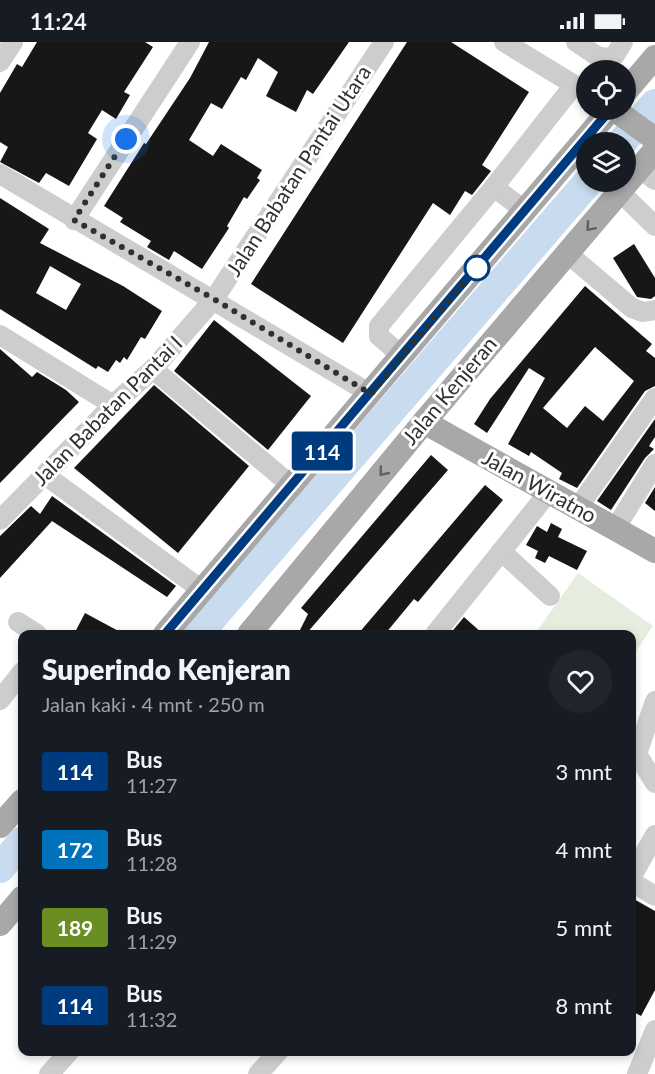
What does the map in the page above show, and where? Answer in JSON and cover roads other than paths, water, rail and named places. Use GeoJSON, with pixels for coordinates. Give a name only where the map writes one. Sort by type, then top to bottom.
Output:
{"type":"FeatureCollection","features":[{"type":"Feature","properties":{"kind":"main road"},"geometry":{"type":"LineString","coordinates":[[636,79],[655,57]]}},
{"type":"Feature","properties":{"kind":"main road"},"geometry":{"type":"LineString","coordinates":[[168,630],[602,120]]}},
{"type":"Feature","properties":{"kind":"main road"},"geometry":{"type":"LineString","coordinates":[[629,120],[655,139]]}},
{"type":"Feature","properties":{"kind":"main road","name":"Jalan Kenjeran"},"geometry":{"type":"LineString","coordinates":[[636,178],[650,166]]}},
{"type":"Feature","properties":{"kind":"main road","name":"Jalan Kenjeran"},"geometry":{"type":"LineString","coordinates":[[252,630],[424,422],[620,192]]}},
{"type":"Feature","properties":{"kind":"main road","name":"Jalan Wiratno"},"geometry":{"type":"LineString","coordinates":[[424,422],[655,551]]}},
{"type":"Feature","properties":{"kind":"main road"},"geometry":{"type":"LineString","coordinates":[[0,826],[18,806]]}},
{"type":"Feature","properties":{"kind":"main road"},"geometry":{"type":"LineString","coordinates":[[0,924],[18,903]]}},
{"type":"Feature","properties":{"kind":"street"},"geometry":{"type":"LineString","coordinates":[[0,62],[13,42]]}},
{"type":"Feature","properties":{"kind":"street"},"geometry":{"type":"LineString","coordinates":[[74,220],[190,42]]}},
{"type":"Feature","properties":{"kind":"street","name":"Jalan Babatan Pantai Utara"},"geometry":{"type":"LineString","coordinates":[[214,299],[384,42]]}},
{"type":"Feature","properties":{"kind":"street"},"geometry":{"type":"LineString","coordinates":[[504,42],[576,87]]}},
{"type":"Feature","properties":{"kind":"street"},"geometry":{"type":"LineString","coordinates":[[576,42],[597,56],[607,58],[615,55],[622,42]]}},
{"type":"Feature","properties":{"kind":"street"},"geometry":{"type":"LineString","coordinates":[[402,356],[379,336],[379,326],[494,187],[576,94]]}},
{"type":"Feature","properties":{"kind":"street"},"geometry":{"type":"LineString","coordinates":[[0,174],[74,220],[214,299],[371,394]]}},
{"type":"Feature","properties":{"kind":"street"},"geometry":{"type":"LineString","coordinates":[[494,187],[525,211]]}},
{"type":"Feature","properties":{"kind":"street"},"geometry":{"type":"LineString","coordinates":[[620,192],[655,225]]}},
{"type":"Feature","properties":{"kind":"street"},"geometry":{"type":"LineString","coordinates":[[567,254],[632,308],[643,312],[655,310]]}},
{"type":"Feature","properties":{"kind":"street","name":"Jalan Babatan Pantai I"},"geometry":{"type":"LineString","coordinates":[[0,520],[113,405],[153,369],[214,299]]}},
{"type":"Feature","properties":{"kind":"street"},"geometry":{"type":"LineString","coordinates":[[0,335],[113,405]]}},
{"type":"Feature","properties":{"kind":"street"},"geometry":{"type":"LineString","coordinates":[[153,369],[292,486]]}},
{"type":"Feature","properties":{"kind":"street"},"geometry":{"type":"LineString","coordinates":[[577,509],[655,398]]}},
{"type":"Feature","properties":{"kind":"street"},"geometry":{"type":"LineString","coordinates":[[615,529],[655,464]]}},
{"type":"Feature","properties":{"kind":"street"},"geometry":{"type":"LineString","coordinates":[[45,475],[202,590]]}},
{"type":"Feature","properties":{"kind":"street"},"geometry":{"type":"LineString","coordinates":[[438,630],[548,493]]}},
{"type":"Feature","properties":{"kind":"street"},"geometry":{"type":"LineString","coordinates":[[501,551],[550,596]]}},
{"type":"Feature","properties":{"kind":"street"},"geometry":{"type":"LineString","coordinates":[[18,622],[31,630]]}},
{"type":"Feature","properties":{"kind":"street"},"geometry":{"type":"LineString","coordinates":[[0,700],[18,677]]}},
{"type":"Feature","properties":{"kind":"street"},"geometry":{"type":"LineString","coordinates":[[655,701],[637,754],[655,783]]}},
{"type":"Feature","properties":{"kind":"street"},"geometry":{"type":"LineString","coordinates":[[636,869],[655,835]]}},
{"type":"Feature","properties":{"kind":"street"},"geometry":{"type":"LineString","coordinates":[[636,884],[655,896]]}},
{"type":"Feature","properties":{"kind":"street"},"geometry":{"type":"LineString","coordinates":[[637,1074],[655,1030]]}},
{"type":"Feature","properties":{"kind":"street"},"geometry":{"type":"LineString","coordinates":[[49,1074],[65,1056]]}},
{"type":"Feature","properties":{"kind":"street"},"geometry":{"type":"LineString","coordinates":[[258,1074],[274,1056]]}},
{"type":"Feature","properties":{"kind":"waterway"},"geometry":{"type":"LineString","coordinates":[[631,132],[655,104]]}},
{"type":"Feature","properties":{"kind":"waterway"},"geometry":{"type":"LineString","coordinates":[[201,630],[579,192]]}},
{"type":"Feature","properties":{"kind":"waterway"},"geometry":{"type":"LineString","coordinates":[[0,868],[18,847]]}}]}
